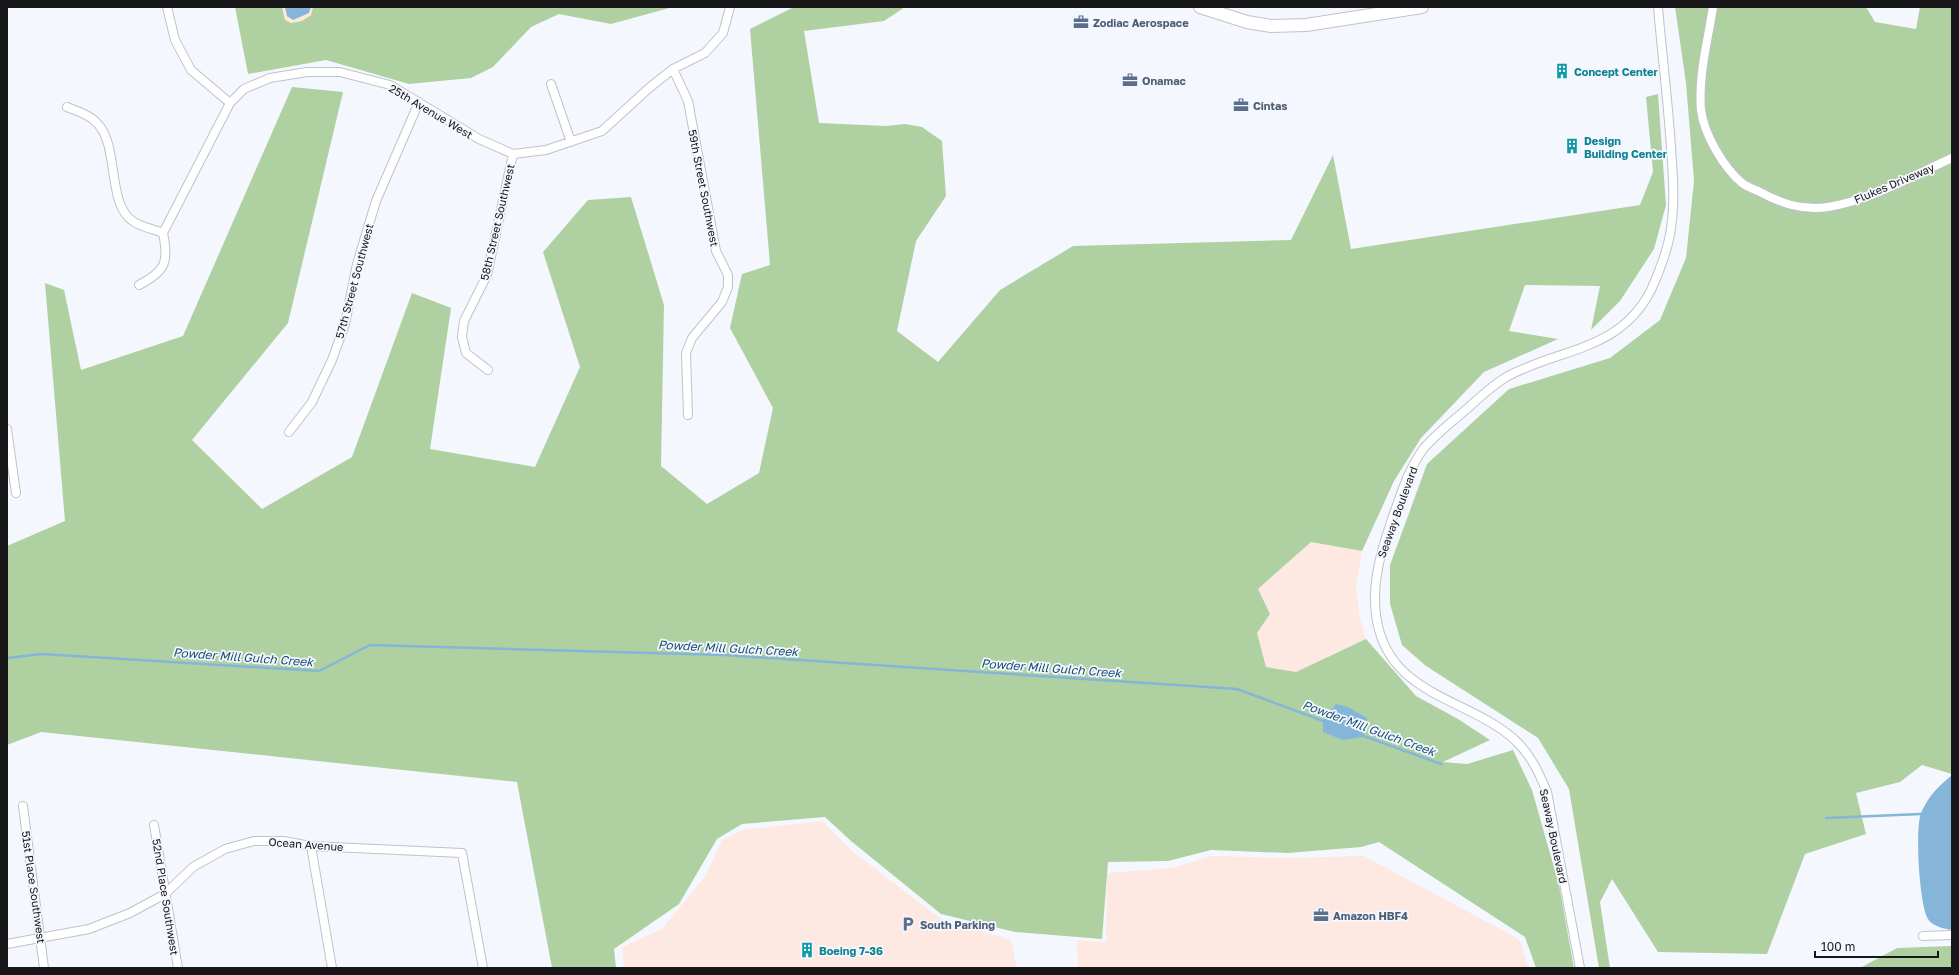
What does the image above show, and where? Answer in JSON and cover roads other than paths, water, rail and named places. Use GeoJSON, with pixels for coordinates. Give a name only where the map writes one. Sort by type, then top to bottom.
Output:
{"type":"FeatureCollection","features":[{"type":"Feature","properties":{"kind":"street"},"geometry":{"type":"LineString","coordinates":[[167,7],[175,40],[191,70],[230,103]]}},
{"type":"Feature","properties":{"kind":"street"},"geometry":{"type":"LineString","coordinates":[[1200,7],[1248,22],[1271,26],[1306,24],[1422,7]]}},
{"type":"Feature","properties":{"kind":"street","name":"Seaway Boulevard"},"geometry":{"type":"LineString","coordinates":[[1580,968],[1547,792],[1538,770],[1528,754],[1515,740],[1496,726],[1420,686],[1407,675],[1388,653],[1379,631],[1375,612],[1374,594],[1377,570],[1383,544],[1406,482],[1415,462],[1425,448],[1442,430],[1506,377],[1524,369],[1591,346],[1609,335],[1633,316],[1651,290],[1671,231],[1674,199],[1669,123],[1658,7]]}},
{"type":"Feature","properties":{"kind":"street","name":"Flukes Driveway"},"geometry":{"type":"LineString","coordinates":[[1713,7],[1702,77],[1701,109],[1710,139],[1720,156],[1742,183],[1779,202],[1801,207],[1827,207],[1861,199],[1952,158]]}},
{"type":"Feature","properties":{"kind":"street"},"geometry":{"type":"LineString","coordinates":[[513,154],[546,150],[602,131],[673,69],[705,53],[723,33],[730,9]]}},
{"type":"Feature","properties":{"kind":"street","name":"59th Street Southwest"},"geometry":{"type":"LineString","coordinates":[[673,69],[688,101],[716,251],[728,275],[728,287],[722,302],[692,338],[686,353],[688,415]]}},
{"type":"Feature","properties":{"kind":"street","name":"25th Avenue West"},"geometry":{"type":"LineString","coordinates":[[162,233],[230,103],[244,89],[270,78],[307,72],[340,72],[390,85],[479,139],[513,154]]}},
{"type":"Feature","properties":{"kind":"street"},"geometry":{"type":"LineString","coordinates":[[552,84],[571,142]]}},
{"type":"Feature","properties":{"kind":"street","name":"57th Street Southwest"},"geometry":{"type":"LineString","coordinates":[[289,432],[312,402],[332,360],[345,324],[357,264],[376,201],[419,102]]}},
{"type":"Feature","properties":{"kind":"street"},"geometry":{"type":"LineString","coordinates":[[67,107],[86,114],[97,122],[107,136],[119,203],[133,221],[162,233],[166,252],[162,267],[155,277],[139,285]]}},
{"type":"Feature","properties":{"kind":"street","name":"58th Street Southwest"},"geometry":{"type":"LineString","coordinates":[[488,370],[466,353],[462,337],[464,321],[487,275],[513,154]]}},
{"type":"Feature","properties":{"kind":"street"},"geometry":{"type":"LineString","coordinates":[[7,433],[16,493]]}},
{"type":"Feature","properties":{"kind":"street","name":"51st Place Southwest"},"geometry":{"type":"LineString","coordinates":[[23,806],[44,968]]}},
{"type":"Feature","properties":{"kind":"street","name":"52nd Place Southwest"},"geometry":{"type":"LineString","coordinates":[[154,826],[178,968]]}},
{"type":"Feature","properties":{"kind":"street","name":"Ocean Avenue"},"geometry":{"type":"LineString","coordinates":[[7,944],[89,929],[130,913],[165,894],[194,866],[225,849],[254,841],[283,841],[311,846],[462,853],[483,968]]}},
{"type":"Feature","properties":{"kind":"street"},"geometry":{"type":"LineString","coordinates":[[311,846],[332,968]]}},
{"type":"Feature","properties":{"kind":"street"},"geometry":{"type":"LineString","coordinates":[[1923,936],[1952,935]]}},
{"type":"Feature","properties":{"kind":"water"},"geometry":{"type":"Polygon","coordinates":[[[285,7],[311,7],[309,13],[293,20],[287,16],[285,7]]]}},
{"type":"Feature","properties":{"kind":"water"},"geometry":{"type":"Polygon","coordinates":[[[1336,704],[1348,707],[1367,718],[1363,737],[1343,740],[1323,732],[1323,721],[1336,704]]]}},
{"type":"Feature","properties":{"kind":"water"},"geometry":{"type":"Polygon","coordinates":[[[1952,775],[1952,930],[1935,925],[1928,919],[1925,911],[1920,883],[1918,834],[1921,813],[1927,801],[1942,783],[1952,775]]]}},
{"type":"Feature","properties":{"kind":"waterway","name":"Powder Mill Gulch Creek"},"geometry":{"type":"LineString","coordinates":[[7,658],[42,654],[319,671],[370,645],[723,655],[1237,689],[1326,722]]}},
{"type":"Feature","properties":{"kind":"waterway","name":"Powder Mill Gulch Creek"},"geometry":{"type":"LineString","coordinates":[[1361,735],[1441,764]]}},
{"type":"Feature","properties":{"kind":"waterway","name":"Powder Mill Gulch Creek"},"geometry":{"type":"LineString","coordinates":[[1826,818],[1921,814]]}},
{"type":"Feature","properties":{"kind":"place","name":"Zodiac Aerospace"},"geometry":{"type":"Point","coordinates":[1081,22]}},
{"type":"Feature","properties":{"kind":"place","name":"Concept Center"},"geometry":{"type":"Point","coordinates":[1562,71]}},
{"type":"Feature","properties":{"kind":"place","name":"Onamac"},"geometry":{"type":"Point","coordinates":[1130,80]}},
{"type":"Feature","properties":{"kind":"place","name":"Cintas"},"geometry":{"type":"Point","coordinates":[1241,105]}},
{"type":"Feature","properties":{"kind":"place","name":"Design Building Center"},"geometry":{"type":"Point","coordinates":[1572,146]}},
{"type":"Feature","properties":{"kind":"place","name":"Amazon HBF4"},"geometry":{"type":"Point","coordinates":[1321,915]}},
{"type":"Feature","properties":{"kind":"place","name":"South Parking"},"geometry":{"type":"Point","coordinates":[908,924]}},
{"type":"Feature","properties":{"kind":"place","name":"Boeing 7-36"},"geometry":{"type":"Point","coordinates":[807,950]}}]}
